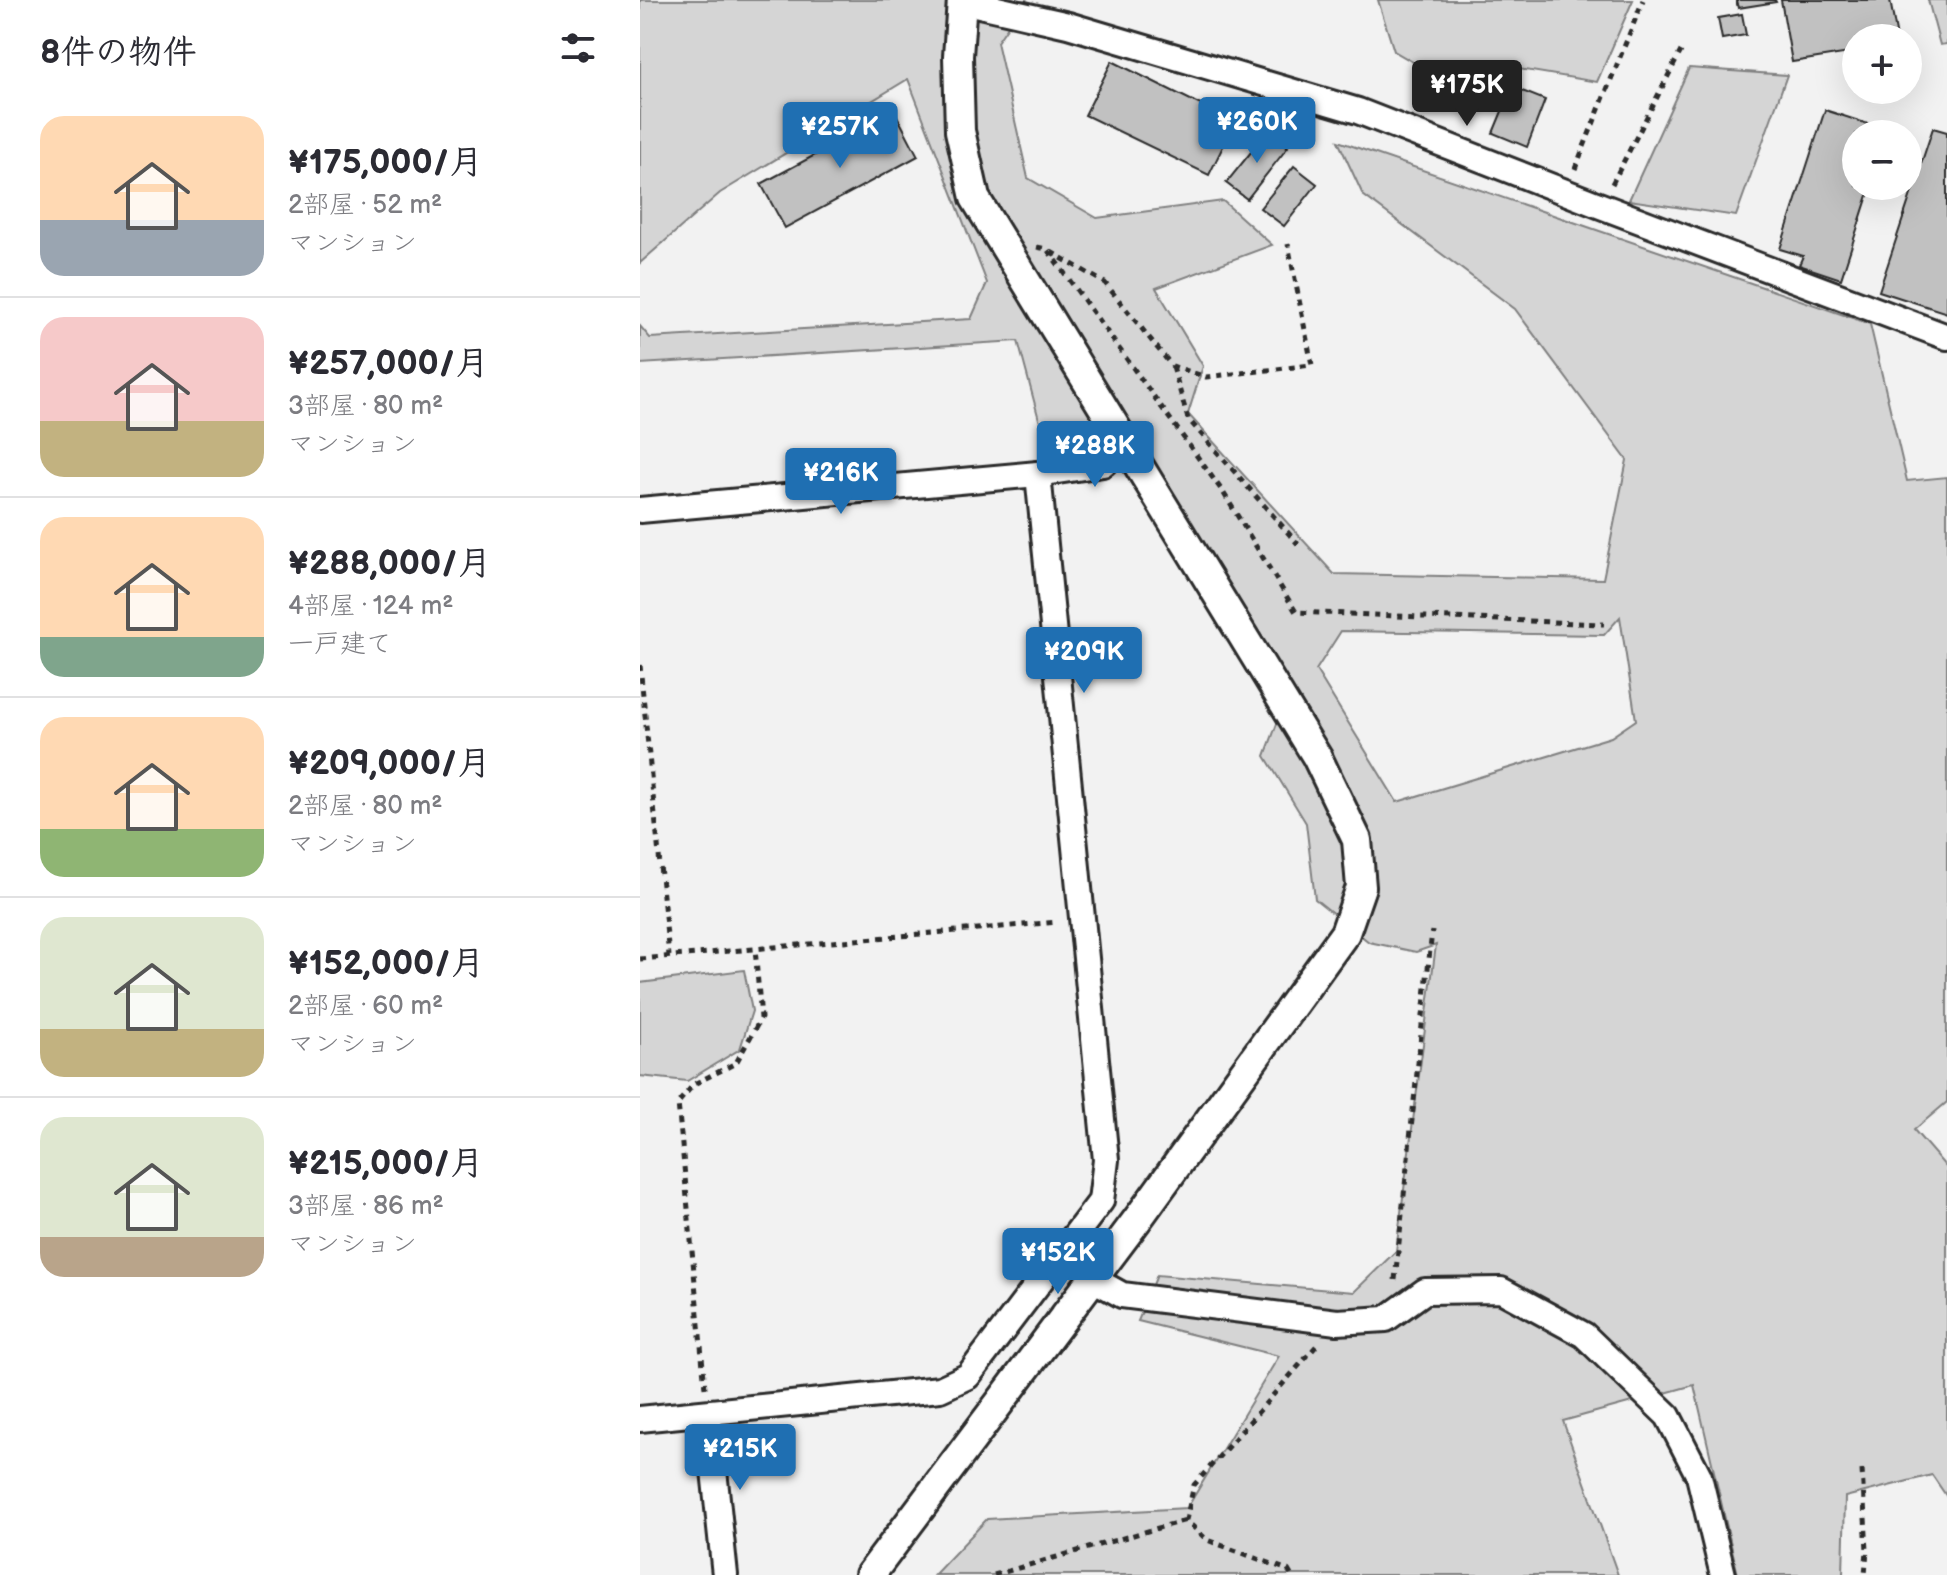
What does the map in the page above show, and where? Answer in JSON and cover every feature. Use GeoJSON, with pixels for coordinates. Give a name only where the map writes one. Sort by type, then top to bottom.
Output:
{"type":"FeatureCollection","features":[{"type":"Feature","properties":{"kind":"street"},"geometry":{"type":"LineString","coordinates":[[870,1575],[1093,1279],[1345,933],[1361,887],[1357,840],[1317,757],[975,198],[960,131],[958,56],[962,0],[1068,25],[1358,111],[1947,337]]}},
{"type":"Feature","properties":{"kind":"street"},"geometry":{"type":"LineString","coordinates":[[640,510],[1038,474],[1103,464],[1124,444]]}},
{"type":"Feature","properties":{"kind":"street"},"geometry":{"type":"LineString","coordinates":[[640,1419],[940,1389],[968,1376],[1101,1201],[1106,1160],[1038,474]]}},
{"type":"Feature","properties":{"kind":"street"},"geometry":{"type":"LineString","coordinates":[[1093,1279],[1122,1295],[1337,1322],[1386,1319],[1425,1291],[1501,1290],[1584,1335],[1668,1416],[1699,1476],[1723,1575]]}},
{"type":"Feature","properties":{"kind":"street"},"geometry":{"type":"LineString","coordinates":[[708,1413],[725,1575]]}},
{"type":"Feature","properties":{"kind":"path"},"geometry":{"type":"LineString","coordinates":[[1566,192],[1643,0]]}},
{"type":"Feature","properties":{"kind":"path"},"geometry":{"type":"LineString","coordinates":[[1601,206],[1681,51]]}},
{"type":"Feature","properties":{"kind":"path"},"geometry":{"type":"LineString","coordinates":[[1001,239],[1047,249],[1105,283],[1172,366],[1188,419],[1298,544]]}},
{"type":"Feature","properties":{"kind":"path"},"geometry":{"type":"LineString","coordinates":[[1172,366],[1206,377],[1312,365],[1288,244]]}},
{"type":"Feature","properties":{"kind":"path"},"geometry":{"type":"LineString","coordinates":[[1047,249],[1223,492],[1296,612],[1604,624]]}},
{"type":"Feature","properties":{"kind":"path"},"geometry":{"type":"LineString","coordinates":[[640,665],[669,956]]}},
{"type":"Feature","properties":{"kind":"path"},"geometry":{"type":"LineString","coordinates":[[640,959],[1082,920]]}},
{"type":"Feature","properties":{"kind":"path"},"geometry":{"type":"LineString","coordinates":[[1395,1283],[1432,931]]}},
{"type":"Feature","properties":{"kind":"path"},"geometry":{"type":"LineString","coordinates":[[708,1413],[678,1103],[694,1084],[736,1063],[761,1018],[755,948]]}},
{"type":"Feature","properties":{"kind":"path"},"geometry":{"type":"LineString","coordinates":[[1186,1520],[1194,1485],[1337,1322]]}},
{"type":"Feature","properties":{"kind":"path"},"geometry":{"type":"LineString","coordinates":[[1862,1470],[1867,1550],[1865,1575]]}},
{"type":"Feature","properties":{"kind":"path"},"geometry":{"type":"LineString","coordinates":[[994,1575],[1186,1520]]}},
{"type":"Feature","properties":{"kind":"path"},"geometry":{"type":"LineString","coordinates":[[1186,1520],[1207,1540],[1288,1570],[1291,1575]]}},
{"type":"Feature","properties":{"kind":"shaded area"},"geometry":{"type":"Polygon","coordinates":[[[640,0],[1026,0],[997,42],[1028,178],[1097,218],[1223,201],[1272,245],[1156,288],[1203,366],[1188,414],[1334,574],[1603,579],[1627,460],[1515,309],[1363,195],[1338,141],[1870,324],[1907,481],[1947,477],[1947,1102],[1914,1130],[1947,1168],[1947,1497],[1932,1475],[1845,1497],[1843,1575],[1738,1575],[1694,1385],[1563,1421],[1618,1575],[934,1575],[987,1519],[1187,1508],[1279,1356],[1138,1321],[1157,1275],[1354,1292],[1396,1251],[1436,945],[1416,952],[1369,942],[1315,899],[1306,823],[1265,756],[1288,694],[1131,429],[1049,457],[1018,341],[640,364],[640,326],[650,338],[971,319],[987,283],[908,79],[720,193],[640,263],[640,0]],[[1620,617],[1604,635],[1341,631],[1316,670],[1397,802],[1611,737],[1636,720],[1620,617]]]}},
{"type":"Feature","properties":{"kind":"shaded area"},"geometry":{"type":"Polygon","coordinates":[[[1378,0],[1633,0],[1597,82],[1513,68],[1480,101],[1394,51],[1378,0]]]}},
{"type":"Feature","properties":{"kind":"shaded area"},"geometry":{"type":"Polygon","coordinates":[[[1928,0],[1947,0],[1947,44],[1940,45],[1928,0]]]}},
{"type":"Feature","properties":{"kind":"shaded area"},"geometry":{"type":"Polygon","coordinates":[[[1689,68],[1787,75],[1736,216],[1629,200],[1689,68]]]}},
{"type":"Feature","properties":{"kind":"shaded area"},"geometry":{"type":"Polygon","coordinates":[[[744,970],[752,1011],[740,1049],[687,1081],[640,1076],[640,983],[744,970]]]}},
{"type":"Feature","properties":{"kind":"building"},"geometry":{"type":"Polygon","coordinates":[[[1736,0],[1775,0],[1776,2],[1738,8],[1736,0]]]}},
{"type":"Feature","properties":{"kind":"building"},"geometry":{"type":"Polygon","coordinates":[[[1781,0],[1890,0],[1894,24],[1842,24],[1842,54],[1792,62],[1781,0]]]}},
{"type":"Feature","properties":{"kind":"building"},"geometry":{"type":"Polygon","coordinates":[[[1742,14],[1746,35],[1722,39],[1718,18],[1742,14]]]}},
{"type":"Feature","properties":{"kind":"building"},"geometry":{"type":"Polygon","coordinates":[[[1112,61],[1235,122],[1209,175],[1085,115],[1112,61]]]}},
{"type":"Feature","properties":{"kind":"building"},"geometry":{"type":"Polygon","coordinates":[[[1512,87],[1545,100],[1527,147],[1493,133],[1512,87]]]}},
{"type":"Feature","properties":{"kind":"building"},"geometry":{"type":"Polygon","coordinates":[[[1825,110],[1856,120],[1842,120],[1842,200],[1866,200],[1841,279],[1799,265],[1803,256],[1780,249],[1825,110]]]}},
{"type":"Feature","properties":{"kind":"building"},"geometry":{"type":"Polygon","coordinates":[[[895,112],[918,156],[785,228],[761,184],[895,112]]]}},
{"type":"Feature","properties":{"kind":"building"},"geometry":{"type":"Polygon","coordinates":[[[1933,128],[1947,132],[1947,313],[1879,291],[1909,200],[1922,200],[1922,161],[1933,128]]]}},
{"type":"Feature","properties":{"kind":"building"},"geometry":{"type":"Polygon","coordinates":[[[1268,131],[1288,147],[1247,199],[1226,183],[1268,131]]]}},
{"type":"Feature","properties":{"kind":"building"},"geometry":{"type":"Polygon","coordinates":[[[1294,166],[1317,184],[1284,226],[1260,208],[1294,166]]]}}]}
